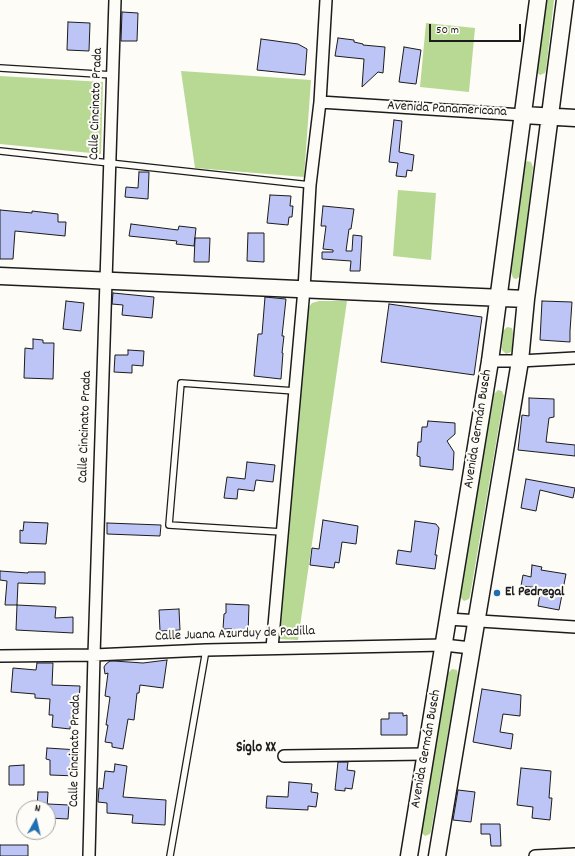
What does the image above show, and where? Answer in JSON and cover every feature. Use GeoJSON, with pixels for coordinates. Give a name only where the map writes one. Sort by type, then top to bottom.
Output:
{"type":"FeatureCollection","features":[{"type":"Feature","properties":{"kind":"main road","name":"Avenida Germán Busch"},"geometry":{"type":"LineString","coordinates":[[409,856],[490,361],[524,115],[538,0]]}},
{"type":"Feature","properties":{"kind":"main road","name":"Avenida Germán Busch"},"geometry":{"type":"LineString","coordinates":[[437,856],[520,361],[526,299],[565,0]]}},
{"type":"Feature","properties":{"kind":"main road","name":"Avenida Panamericana"},"geometry":{"type":"LineString","coordinates":[[524,115],[575,118]]}},
{"type":"Feature","properties":{"kind":"main road"},"geometry":{"type":"LineString","coordinates":[[0,276],[105,282],[526,299]]}},
{"type":"Feature","properties":{"kind":"street","name":"Calle Cincinato Prada"},"geometry":{"type":"LineString","coordinates":[[89,856],[105,282],[115,0]]}},
{"type":"Feature","properties":{"kind":"street"},"geometry":{"type":"LineString","coordinates":[[272,648],[304,289],[310,185],[320,102],[326,0]]}},
{"type":"Feature","properties":{"kind":"street","name":"Avenida Panamericana"},"geometry":{"type":"LineString","coordinates":[[320,102],[524,115]]}},
{"type":"Feature","properties":{"kind":"street"},"geometry":{"type":"LineString","coordinates":[[490,361],[575,358]]}},
{"type":"Feature","properties":{"kind":"street"},"geometry":{"type":"LineString","coordinates":[[448,619],[575,627]]}},
{"type":"Feature","properties":{"kind":"street","name":"Calle Juana Azurduy de Padilla"},"geometry":{"type":"LineString","coordinates":[[0,656],[94,655],[272,648],[444,645],[471,648]]}},
{"type":"Feature","properties":{"kind":"street"},"geometry":{"type":"LineString","coordinates":[[284,756],[426,754]]}},
{"type":"Feature","properties":{"kind":"street"},"geometry":{"type":"LineString","coordinates":[[535,856],[575,854]]}},
{"type":"Feature","properties":{"kind":"lane"},"geometry":{"type":"LineString","coordinates":[[0,68],[113,75]]}},
{"type":"Feature","properties":{"kind":"lane"},"geometry":{"type":"LineString","coordinates":[[0,152],[310,185]]}},
{"type":"Feature","properties":{"kind":"lane"},"geometry":{"type":"LineString","coordinates":[[282,532],[169,525],[181,383],[295,391]]}},
{"type":"Feature","properties":{"kind":"lane"},"geometry":{"type":"LineString","coordinates":[[170,856],[206,650]]}},
{"type":"Feature","properties":{"kind":"green space"},"geometry":{"type":"Polygon","coordinates":[[[544,0],[554,0],[546,70],[545,73],[540,75],[536,72],[544,0]]]}},
{"type":"Feature","properties":{"kind":"green space"},"geometry":{"type":"Polygon","coordinates":[[[426,23],[475,28],[469,92],[420,87],[426,23]]]}},
{"type":"Feature","properties":{"kind":"green space"},"geometry":{"type":"Polygon","coordinates":[[[181,71],[311,80],[304,177],[195,168],[181,71]]]}},
{"type":"Feature","properties":{"kind":"green space"},"geometry":{"type":"Polygon","coordinates":[[[0,76],[103,82],[101,154],[0,144],[0,76]]]}},
{"type":"Feature","properties":{"kind":"green space"},"geometry":{"type":"Polygon","coordinates":[[[527,161],[531,162],[533,167],[522,273],[521,276],[516,279],[513,278],[511,272],[523,166],[527,161]]]}},
{"type":"Feature","properties":{"kind":"green space"},"geometry":{"type":"Polygon","coordinates":[[[398,190],[436,193],[431,260],[393,256],[398,190]]]}},
{"type":"Feature","properties":{"kind":"green space"},"geometry":{"type":"Polygon","coordinates":[[[319,301],[347,301],[298,640],[280,639],[276,636],[308,308],[312,303],[319,301]]]}},
{"type":"Feature","properties":{"kind":"green space"},"geometry":{"type":"Polygon","coordinates":[[[507,327],[512,328],[513,333],[511,352],[506,354],[502,350],[502,347],[503,331],[507,327]]]}},
{"type":"Feature","properties":{"kind":"green space"},"geometry":{"type":"Polygon","coordinates":[[[498,390],[502,391],[504,396],[470,596],[469,599],[464,601],[460,597],[460,594],[494,394],[498,390]]]}},
{"type":"Feature","properties":{"kind":"green space"},"geometry":{"type":"Polygon","coordinates":[[[452,669],[457,670],[458,675],[431,831],[430,834],[425,836],[421,832],[421,829],[448,673],[452,669]]]}},
{"type":"Feature","properties":{"kind":"building"},"geometry":{"type":"Polygon","coordinates":[[[122,12],[138,13],[137,41],[121,41],[122,12]]]}},
{"type":"Feature","properties":{"kind":"building"},"geometry":{"type":"Polygon","coordinates":[[[68,22],[90,23],[89,51],[67,50],[68,22]]]}},
{"type":"Feature","properties":{"kind":"building"},"geometry":{"type":"Polygon","coordinates":[[[338,38],[354,40],[354,42],[363,45],[385,47],[383,73],[378,72],[362,87],[364,59],[335,56],[338,38]]]}},
{"type":"Feature","properties":{"kind":"building"},"geometry":{"type":"Polygon","coordinates":[[[261,39],[298,44],[307,49],[305,75],[257,70],[261,39]]]}},
{"type":"Feature","properties":{"kind":"building"},"geometry":{"type":"Polygon","coordinates":[[[404,47],[421,50],[416,84],[399,82],[404,47]]]}},
{"type":"Feature","properties":{"kind":"building"},"geometry":{"type":"Polygon","coordinates":[[[394,120],[402,121],[399,152],[414,155],[412,171],[407,170],[406,177],[396,176],[398,163],[389,162],[394,120]]]}},
{"type":"Feature","properties":{"kind":"building"},"geometry":{"type":"Polygon","coordinates":[[[139,172],[149,172],[148,199],[125,197],[126,187],[138,188],[139,172]]]}},
{"type":"Feature","properties":{"kind":"building"},"geometry":{"type":"Polygon","coordinates":[[[270,195],[291,196],[290,206],[293,206],[292,217],[289,217],[288,225],[267,223],[270,195]]]}},
{"type":"Feature","properties":{"kind":"building"},"geometry":{"type":"Polygon","coordinates":[[[323,206],[354,209],[346,251],[352,251],[353,235],[362,236],[360,271],[350,271],[351,261],[322,259],[322,252],[333,252],[333,250],[323,249],[326,226],[321,226],[323,206]]]}},
{"type":"Feature","properties":{"kind":"building"},"geometry":{"type":"Polygon","coordinates":[[[0,210],[32,213],[32,211],[58,214],[58,222],[66,222],[65,236],[15,231],[13,259],[0,259],[0,210]]]}},
{"type":"Feature","properties":{"kind":"building"},"geometry":{"type":"Polygon","coordinates":[[[131,224],[178,230],[179,226],[196,228],[194,246],[176,244],[177,241],[129,236],[131,224]]]}},
{"type":"Feature","properties":{"kind":"building"},"geometry":{"type":"Polygon","coordinates":[[[248,233],[264,233],[264,262],[247,261],[248,233]]]}},
{"type":"Feature","properties":{"kind":"building"},"geometry":{"type":"Polygon","coordinates":[[[195,238],[210,238],[209,262],[194,262],[195,238]]]}},
{"type":"Feature","properties":{"kind":"building"},"geometry":{"type":"Polygon","coordinates":[[[113,293],[154,297],[152,318],[122,315],[123,305],[112,304],[113,293]]]}},
{"type":"Feature","properties":{"kind":"building"},"geometry":{"type":"Polygon","coordinates":[[[265,297],[286,299],[282,336],[284,336],[281,379],[254,376],[258,334],[262,334],[265,297]]]}},
{"type":"Feature","properties":{"kind":"building"},"geometry":{"type":"Polygon","coordinates":[[[66,301],[84,303],[81,331],[63,329],[66,301]]]}},
{"type":"Feature","properties":{"kind":"building"},"geometry":{"type":"Polygon","coordinates":[[[542,301],[572,302],[570,342],[540,340],[542,301]]]}},
{"type":"Feature","properties":{"kind":"building"},"geometry":{"type":"Polygon","coordinates":[[[389,304],[482,317],[474,375],[381,362],[389,304]]]}},
{"type":"Feature","properties":{"kind":"building"},"geometry":{"type":"Polygon","coordinates":[[[33,339],[43,340],[43,343],[54,343],[53,379],[24,378],[25,348],[33,349],[33,339]]]}},
{"type":"Feature","properties":{"kind":"building"},"geometry":{"type":"Polygon","coordinates":[[[128,350],[144,351],[143,366],[132,365],[132,373],[114,372],[115,355],[128,355],[128,350]]]}},
{"type":"Feature","properties":{"kind":"building"},"geometry":{"type":"Polygon","coordinates":[[[529,398],[554,399],[554,417],[549,418],[546,442],[575,445],[575,456],[518,450],[522,415],[529,416],[529,398]]]}},
{"type":"Feature","properties":{"kind":"building"},"geometry":{"type":"Polygon","coordinates":[[[428,421],[455,423],[455,434],[447,441],[454,452],[453,470],[420,466],[420,457],[417,456],[418,442],[421,442],[422,427],[427,427],[428,421]]]}},
{"type":"Feature","properties":{"kind":"building"},"geometry":{"type":"Polygon","coordinates":[[[247,462],[275,465],[273,482],[256,480],[254,491],[238,489],[237,499],[224,498],[227,477],[245,479],[247,462]]]}},
{"type":"Feature","properties":{"kind":"building"},"geometry":{"type":"Polygon","coordinates":[[[526,479],[575,488],[573,498],[540,490],[536,511],[521,508],[526,479]]]}},
{"type":"Feature","properties":{"kind":"building"},"geometry":{"type":"Polygon","coordinates":[[[323,520],[358,526],[356,544],[342,542],[339,563],[335,562],[334,568],[310,565],[312,548],[319,549],[323,520]]]}},
{"type":"Feature","properties":{"kind":"building"},"geometry":{"type":"Polygon","coordinates":[[[415,521],[436,524],[439,528],[435,555],[437,555],[435,569],[396,564],[398,550],[411,552],[415,521]]]}},
{"type":"Feature","properties":{"kind":"building"},"geometry":{"type":"Polygon","coordinates":[[[24,522],[48,523],[46,544],[20,543],[20,530],[23,531],[24,522]]]}},
{"type":"Feature","properties":{"kind":"building"},"geometry":{"type":"Polygon","coordinates":[[[107,523],[161,525],[160,536],[107,534],[107,523]]]}},
{"type":"Feature","properties":{"kind":"building"},"geometry":{"type":"Polygon","coordinates":[[[532,565],[542,567],[541,570],[566,574],[559,610],[538,606],[541,588],[521,586],[523,575],[531,577],[532,565]]]}},
{"type":"Feature","properties":{"kind":"building"},"geometry":{"type":"Polygon","coordinates":[[[0,571],[28,573],[45,572],[45,584],[18,583],[17,605],[5,605],[7,581],[0,580],[0,571]]]}},
{"type":"Feature","properties":{"kind":"building"},"geometry":{"type":"Polygon","coordinates":[[[226,604],[249,605],[248,633],[232,632],[232,629],[223,629],[226,604]]]}},
{"type":"Feature","properties":{"kind":"building"},"geometry":{"type":"Polygon","coordinates":[[[17,605],[56,607],[55,618],[73,617],[73,633],[16,630],[17,605]]]}},
{"type":"Feature","properties":{"kind":"building"},"geometry":{"type":"Polygon","coordinates":[[[179,609],[180,630],[160,631],[159,610],[179,609]]]}},
{"type":"Feature","properties":{"kind":"building"},"geometry":{"type":"Polygon","coordinates":[[[167,660],[163,688],[140,685],[139,693],[137,693],[134,720],[128,719],[123,749],[112,747],[112,743],[105,742],[110,697],[105,696],[108,673],[105,674],[104,667],[110,661],[143,663],[167,660]]]}},
{"type":"Feature","properties":{"kind":"building"},"geometry":{"type":"Polygon","coordinates":[[[37,663],[53,663],[52,685],[80,686],[79,700],[73,700],[70,729],[52,727],[53,715],[49,715],[50,699],[35,698],[35,694],[11,692],[13,668],[36,670],[37,663]]]}},
{"type":"Feature","properties":{"kind":"building"},"geometry":{"type":"Polygon","coordinates":[[[482,689],[521,695],[520,716],[503,714],[500,732],[513,734],[511,749],[473,742],[482,689]]]}},
{"type":"Feature","properties":{"kind":"building"},"geometry":{"type":"Polygon","coordinates":[[[389,713],[403,713],[403,716],[407,715],[407,735],[381,735],[381,719],[389,719],[389,713]]]}},
{"type":"Feature","properties":{"kind":"building"},"geometry":{"type":"Polygon","coordinates":[[[47,748],[79,750],[77,776],[50,775],[50,760],[46,759],[47,748]]]}},
{"type":"Feature","properties":{"kind":"building"},"geometry":{"type":"Polygon","coordinates":[[[338,762],[348,762],[347,770],[355,771],[352,789],[345,788],[345,791],[335,790],[338,762]]]}},
{"type":"Feature","properties":{"kind":"building"},"geometry":{"type":"Polygon","coordinates":[[[115,764],[127,766],[123,797],[166,800],[165,825],[132,823],[133,815],[107,813],[107,803],[98,802],[99,788],[103,789],[105,771],[114,772],[115,764]]]}},
{"type":"Feature","properties":{"kind":"building"},"geometry":{"type":"Polygon","coordinates":[[[24,765],[24,785],[9,785],[9,766],[24,765]]]}},
{"type":"Feature","properties":{"kind":"building"},"geometry":{"type":"Polygon","coordinates":[[[521,768],[551,771],[549,798],[552,798],[550,820],[532,818],[533,807],[517,805],[521,768]]]}},
{"type":"Feature","properties":{"kind":"building"},"geometry":{"type":"Polygon","coordinates":[[[289,782],[312,784],[311,792],[318,793],[316,807],[308,806],[308,810],[266,808],[267,796],[288,797],[289,782]]]}},
{"type":"Feature","properties":{"kind":"building"},"geometry":{"type":"Polygon","coordinates":[[[458,790],[475,792],[471,822],[453,820],[458,790]]]}},
{"type":"Feature","properties":{"kind":"building"},"geometry":{"type":"Polygon","coordinates":[[[38,792],[48,792],[48,800],[38,800],[38,792]]]}},
{"type":"Feature","properties":{"kind":"building"},"geometry":{"type":"Polygon","coordinates":[[[56,804],[69,805],[68,819],[56,818],[56,804]]]}},
{"type":"Feature","properties":{"kind":"building"},"geometry":{"type":"Polygon","coordinates":[[[481,824],[500,824],[501,846],[491,846],[490,834],[481,834],[481,824]]]}},
{"type":"Feature","properties":{"kind":"building"},"geometry":{"type":"Polygon","coordinates":[[[0,845],[28,845],[28,856],[0,856],[0,845]]]}},
{"type":"Feature","properties":{"kind":"place","name":"El Pedregal"},"geometry":{"type":"Point","coordinates":[497,593]}},
{"type":"Feature","properties":{"kind":"district","name":"Siglo XX"},"geometry":{"type":"Point","coordinates":[256,749]}}]}
